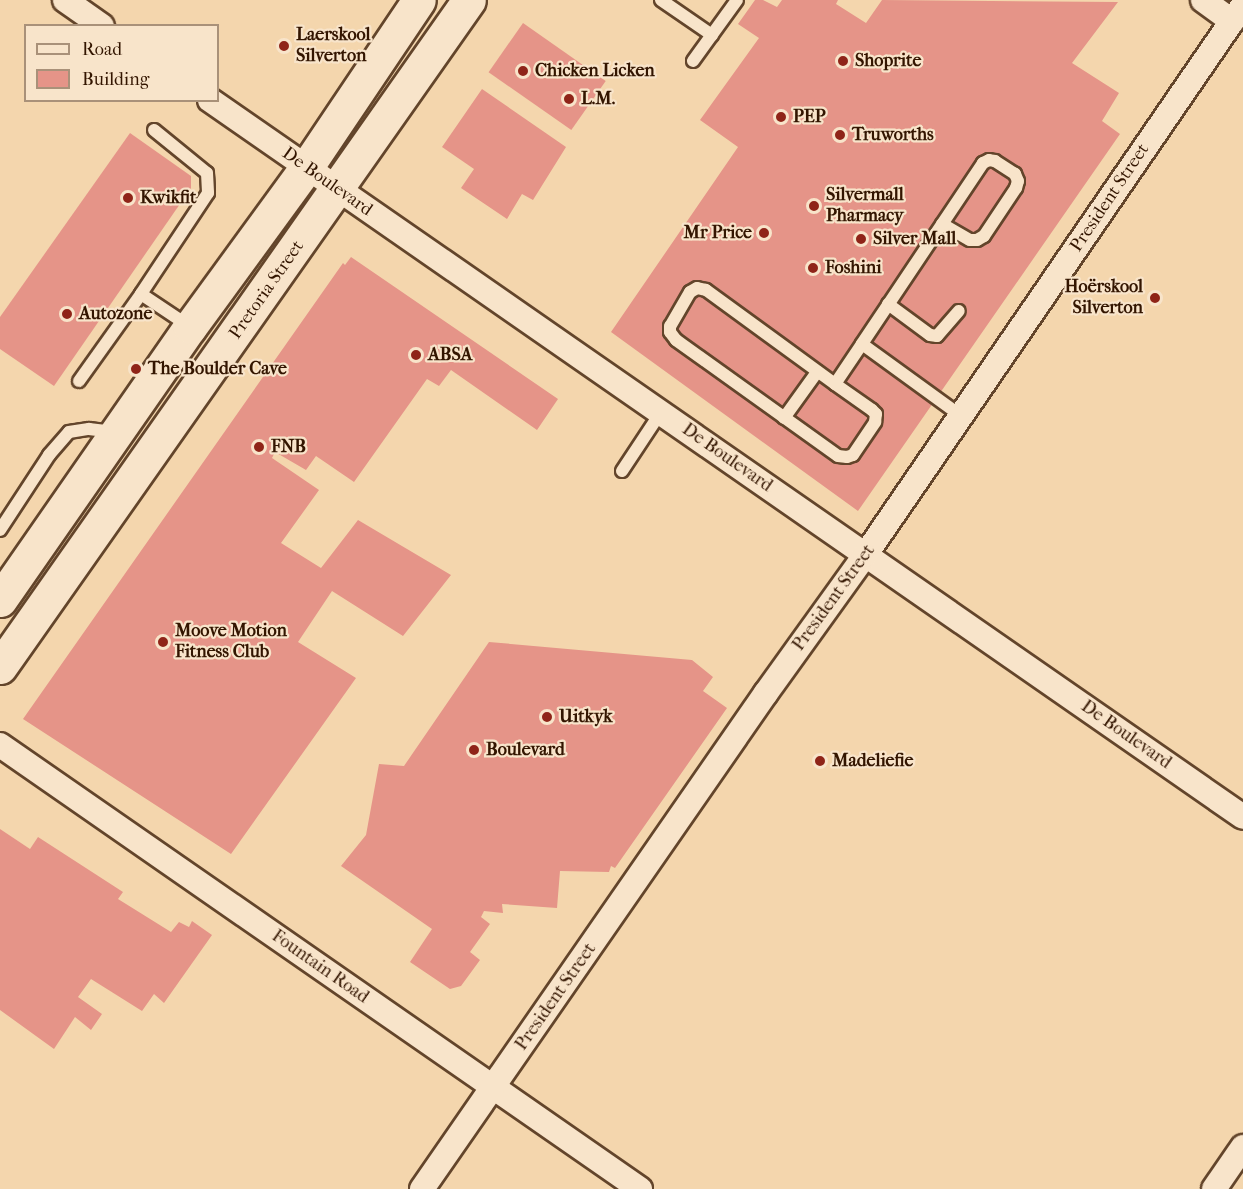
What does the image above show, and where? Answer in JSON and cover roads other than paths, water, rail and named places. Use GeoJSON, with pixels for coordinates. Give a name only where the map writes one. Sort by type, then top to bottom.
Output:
{"type":"FeatureCollection","features":[{"type":"Feature","properties":{"kind":"main road"},"geometry":{"type":"LineString","coordinates":[[0,600],[190,327],[306,168],[419,0]]}},
{"type":"Feature","properties":{"kind":"main road","name":"Pretoria Street"},"geometry":{"type":"LineString","coordinates":[[0,667],[337,191],[469,0]]}},
{"type":"Feature","properties":{"kind":"street"},"geometry":{"type":"LineString","coordinates":[[65,0],[99,24]]}},
{"type":"Feature","properties":{"kind":"street"},"geometry":{"type":"LineString","coordinates":[[1203,0],[1238,13]]}},
{"type":"Feature","properties":{"kind":"street","name":"President Street"},"geometry":{"type":"LineString","coordinates":[[422,1189],[766,693],[866,554],[1238,13]]}},
{"type":"Feature","properties":{"kind":"street","name":"De Boulevard"},"geometry":{"type":"LineString","coordinates":[[213,102],[337,191],[661,412],[1243,817]]}},
{"type":"Feature","properties":{"kind":"street","name":"Fountain Road"},"geometry":{"type":"LineString","coordinates":[[0,745],[640,1189]]}},
{"type":"Feature","properties":{"kind":"street"},"geometry":{"type":"LineString","coordinates":[[1214,1189],[1243,1147]]}},
{"type":"Feature","properties":{"kind":"lane"},"geometry":{"type":"LineString","coordinates":[[661,0],[712,35]]}},
{"type":"Feature","properties":{"kind":"lane"},"geometry":{"type":"LineString","coordinates":[[693,61],[737,0]]}},
{"type":"Feature","properties":{"kind":"lane"},"geometry":{"type":"LineString","coordinates":[[79,381],[141,294],[208,193],[207,173],[154,130]]}},
{"type":"Feature","properties":{"kind":"lane"},"geometry":{"type":"LineString","coordinates":[[835,384],[888,304],[983,163],[989,160],[995,161],[1016,174],[1018,181],[1016,188],[984,236],[977,240],[970,240],[942,224]]}},
{"type":"Feature","properties":{"kind":"lane"},"geometry":{"type":"LineString","coordinates":[[697,288],[706,290],[818,372],[876,414],[875,422],[854,455],[838,456],[676,340],[670,332],[670,326],[690,292],[697,288]]}},
{"type":"Feature","properties":{"kind":"lane"},"geometry":{"type":"LineString","coordinates":[[141,294],[190,327]]}},
{"type":"Feature","properties":{"kind":"lane"},"geometry":{"type":"LineString","coordinates":[[888,304],[930,335],[937,336],[959,311]]}},
{"type":"Feature","properties":{"kind":"lane"},"geometry":{"type":"LineString","coordinates":[[862,344],[961,416]]}},
{"type":"Feature","properties":{"kind":"lane"},"geometry":{"type":"LineString","coordinates":[[784,418],[818,372]]}},
{"type":"Feature","properties":{"kind":"lane"},"geometry":{"type":"LineString","coordinates":[[622,471],[661,412]]}},
{"type":"Feature","properties":{"kind":"lane"},"geometry":{"type":"LineString","coordinates":[[0,530],[49,455],[69,432],[89,429],[119,432]]}},
{"type":"Feature","properties":{"kind":"place","name":"Laerskool Silverton"},"geometry":{"type":"Point","coordinates":[284,46]}},
{"type":"Feature","properties":{"kind":"place","name":"Shoprite"},"geometry":{"type":"Point","coordinates":[843,61]}},
{"type":"Feature","properties":{"kind":"place","name":"Chicken Licken"},"geometry":{"type":"Point","coordinates":[523,71]}},
{"type":"Feature","properties":{"kind":"place","name":"L.M."},"geometry":{"type":"Point","coordinates":[569,99]}},
{"type":"Feature","properties":{"kind":"place","name":"PEP"},"geometry":{"type":"Point","coordinates":[781,117]}},
{"type":"Feature","properties":{"kind":"place","name":"Truworths"},"geometry":{"type":"Point","coordinates":[840,135]}},
{"type":"Feature","properties":{"kind":"place","name":"Kwikfit"},"geometry":{"type":"Point","coordinates":[128,198]}},
{"type":"Feature","properties":{"kind":"place","name":"Silvermall Pharmacy"},"geometry":{"type":"Point","coordinates":[814,206]}},
{"type":"Feature","properties":{"kind":"place","name":"Mr Price"},"geometry":{"type":"Point","coordinates":[764,233]}},
{"type":"Feature","properties":{"kind":"place","name":"Silver Mall"},"geometry":{"type":"Point","coordinates":[861,239]}},
{"type":"Feature","properties":{"kind":"place","name":"Foshini"},"geometry":{"type":"Point","coordinates":[813,268]}},
{"type":"Feature","properties":{"kind":"place","name":"Hoërskool Silverton"},"geometry":{"type":"Point","coordinates":[1155,298]}},
{"type":"Feature","properties":{"kind":"place","name":"Autozone"},"geometry":{"type":"Point","coordinates":[67,314]}},
{"type":"Feature","properties":{"kind":"place","name":"ABSA"},"geometry":{"type":"Point","coordinates":[416,355]}},
{"type":"Feature","properties":{"kind":"place","name":"The Boulder Cave"},"geometry":{"type":"Point","coordinates":[136,369]}},
{"type":"Feature","properties":{"kind":"place","name":"FNB"},"geometry":{"type":"Point","coordinates":[259,447]}},
{"type":"Feature","properties":{"kind":"place","name":"Moove Motion Fitness Club"},"geometry":{"type":"Point","coordinates":[163,642]}},
{"type":"Feature","properties":{"kind":"place","name":"Uitkyk"},"geometry":{"type":"Point","coordinates":[547,717]}},
{"type":"Feature","properties":{"kind":"place","name":"Boulevard"},"geometry":{"type":"Point","coordinates":[474,750]}},
{"type":"Feature","properties":{"kind":"place","name":"Madeliefie"},"geometry":{"type":"Point","coordinates":[820,761]}}]}
